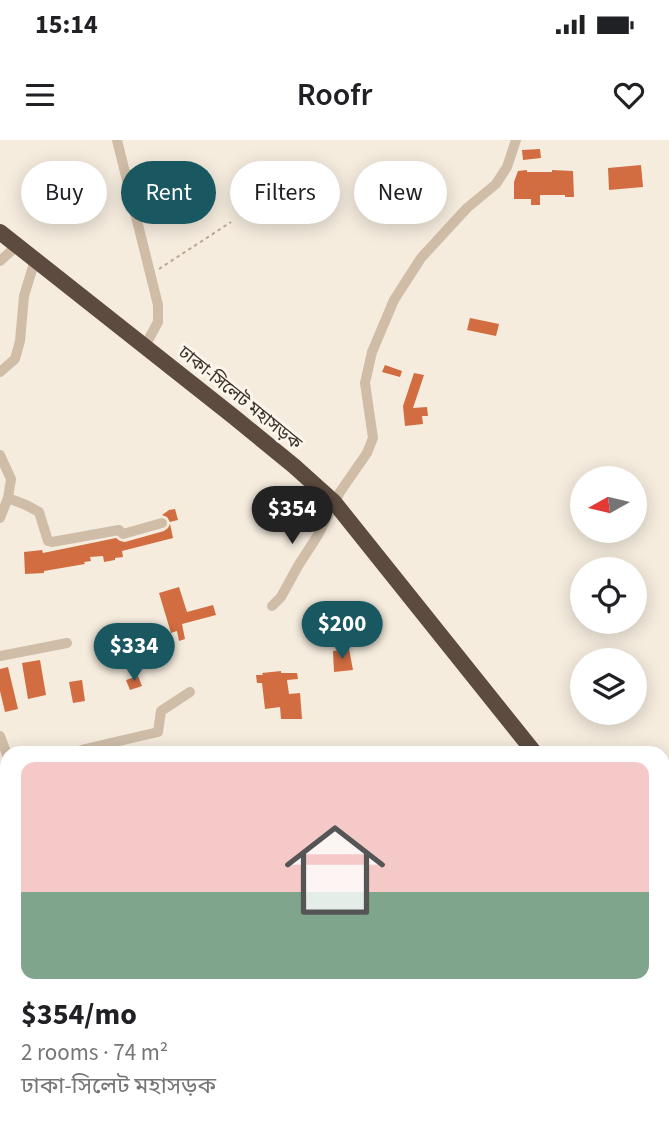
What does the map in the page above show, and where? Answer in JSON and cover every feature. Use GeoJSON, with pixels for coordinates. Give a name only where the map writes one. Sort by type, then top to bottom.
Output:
{"type":"FeatureCollection","features":[{"type":"Feature","properties":{"kind":"highway","name":"ঢাকা-সিলেট মহাসড়ক"},"geometry":{"type":"LineString","coordinates":[[0,232],[284,458],[334,502],[529,746]]}},
{"type":"Feature","properties":{"kind":"street"},"geometry":{"type":"LineString","coordinates":[[117,140],[158,305],[158,321],[145,346]]}},
{"type":"Feature","properties":{"kind":"street"},"geometry":{"type":"LineString","coordinates":[[272,606],[281,597],[318,535],[334,502],[368,453],[373,438],[365,383],[372,352],[394,300],[421,258],[467,208],[496,184],[507,167],[516,140]]}},
{"type":"Feature","properties":{"kind":"street"},"geometry":{"type":"LineString","coordinates":[[0,261],[17,246]]}},
{"type":"Feature","properties":{"kind":"street"},"geometry":{"type":"LineString","coordinates":[[0,372],[15,359],[20,341],[24,296],[35,260]]}},
{"type":"Feature","properties":{"kind":"street"},"geometry":{"type":"LineString","coordinates":[[0,455],[10,479],[8,498],[0,518]]}},
{"type":"Feature","properties":{"kind":"street"},"geometry":{"type":"LineString","coordinates":[[8,498],[39,512],[48,541],[119,530],[123,534],[162,523]]}},
{"type":"Feature","properties":{"kind":"street"},"geometry":{"type":"LineString","coordinates":[[0,656],[67,643]]}},
{"type":"Feature","properties":{"kind":"street"},"geometry":{"type":"LineString","coordinates":[[98,746],[158,732],[161,711],[190,692]]}},
{"type":"Feature","properties":{"kind":"path"},"geometry":{"type":"LineString","coordinates":[[149,275],[230,223]]}},
{"type":"Feature","properties":{"kind":"building"},"geometry":{"type":"Polygon","coordinates":[[[540,149],[541,158],[523,160],[522,150],[540,149]]]}},
{"type":"Feature","properties":{"kind":"building"},"geometry":{"type":"Polygon","coordinates":[[[641,165],[643,187],[609,190],[608,168],[641,165]]]}},
{"type":"Feature","properties":{"kind":"building"},"geometry":{"type":"Polygon","coordinates":[[[518,171],[573,171],[574,197],[540,195],[540,205],[531,205],[531,199],[514,199],[514,182],[518,171]]]}},
{"type":"Feature","properties":{"kind":"building"},"geometry":{"type":"Polygon","coordinates":[[[470,318],[499,324],[496,336],[467,330],[470,318]]]}},
{"type":"Feature","properties":{"kind":"building"},"geometry":{"type":"Polygon","coordinates":[[[385,365],[402,371],[400,377],[382,372],[385,365]]]}},
{"type":"Feature","properties":{"kind":"building"},"geometry":{"type":"Polygon","coordinates":[[[414,373],[424,375],[413,408],[427,407],[428,416],[422,416],[423,424],[405,426],[403,406],[414,373]]]}},
{"type":"Feature","properties":{"kind":"building"},"geometry":{"type":"Polygon","coordinates":[[[175,509],[178,520],[170,522],[162,515],[169,510],[175,509]]]}},
{"type":"Feature","properties":{"kind":"building"},"geometry":{"type":"Polygon","coordinates":[[[170,524],[173,538],[122,551],[123,557],[115,560],[104,562],[103,556],[90,557],[91,561],[84,562],[85,564],[44,573],[25,574],[24,552],[42,550],[43,553],[116,538],[125,542],[164,531],[170,524]]]}},
{"type":"Feature","properties":{"kind":"building"},"geometry":{"type":"Polygon","coordinates":[[[179,587],[187,612],[213,605],[216,615],[182,624],[185,639],[179,641],[177,631],[171,633],[159,593],[179,587]]]}},
{"type":"Feature","properties":{"kind":"building"},"geometry":{"type":"Polygon","coordinates":[[[349,649],[353,670],[334,672],[333,651],[349,649]]]}},
{"type":"Feature","properties":{"kind":"building"},"geometry":{"type":"Polygon","coordinates":[[[40,660],[46,695],[28,699],[22,663],[40,660]]]}},
{"type":"Feature","properties":{"kind":"building"},"geometry":{"type":"Polygon","coordinates":[[[8,667],[18,709],[5,712],[0,691],[0,669],[8,667]]]}},
{"type":"Feature","properties":{"kind":"building"},"geometry":{"type":"Polygon","coordinates":[[[281,671],[297,673],[298,679],[287,680],[289,694],[300,693],[302,719],[281,719],[280,707],[265,709],[262,683],[257,683],[256,675],[281,671]]]}},
{"type":"Feature","properties":{"kind":"building"},"geometry":{"type":"Polygon","coordinates":[[[138,676],[142,686],[130,690],[126,680],[138,676]]]}},
{"type":"Feature","properties":{"kind":"building"},"geometry":{"type":"Polygon","coordinates":[[[82,680],[85,701],[73,703],[69,682],[82,680]]]}}]}
